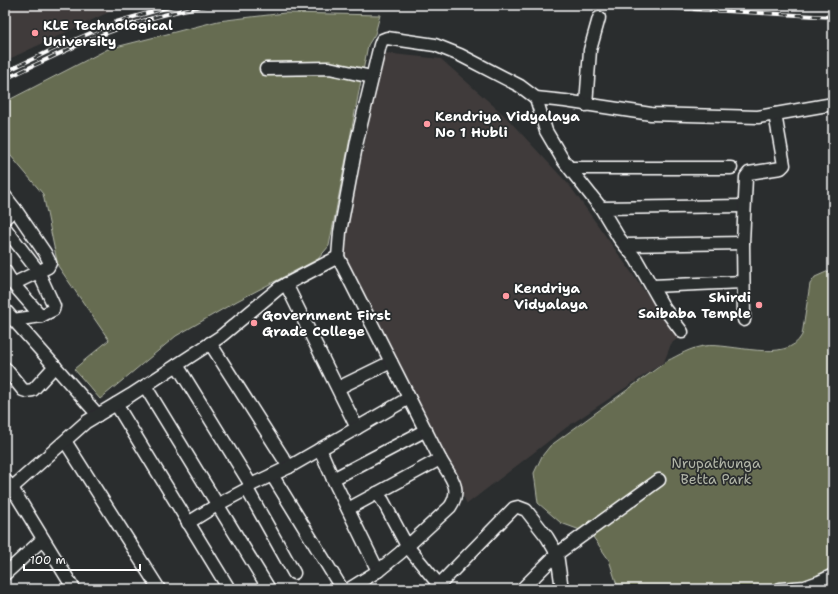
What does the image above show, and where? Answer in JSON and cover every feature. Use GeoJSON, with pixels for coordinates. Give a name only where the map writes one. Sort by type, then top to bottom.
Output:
{"type":"FeatureCollection","features":[{"type":"Feature","properties":{"kind":"street"},"geometry":{"type":"LineString","coordinates":[[586,105],[590,50],[599,18]]}},
{"type":"Feature","properties":{"kind":"street"},"geometry":{"type":"LineString","coordinates":[[349,589],[378,571],[450,507],[455,500],[457,488],[440,459],[338,257],[340,232],[357,141],[382,40],[387,38],[435,45],[460,55],[520,86],[536,98],[658,115],[758,117],[833,104]]}},
{"type":"Feature","properties":{"kind":"street"},"geometry":{"type":"LineString","coordinates":[[266,69],[329,68],[372,77]]}},
{"type":"Feature","properties":{"kind":"street"},"geometry":{"type":"LineString","coordinates":[[536,98],[546,131],[563,160],[601,208],[636,259],[664,308],[682,332]]}},
{"type":"Feature","properties":{"kind":"street"},"geometry":{"type":"LineString","coordinates":[[744,320],[743,243],[746,177],[751,172],[780,168],[784,165],[775,114]]}},
{"type":"Feature","properties":{"kind":"street"},"geometry":{"type":"LineString","coordinates":[[570,168],[731,168]]}},
{"type":"Feature","properties":{"kind":"street"},"geometry":{"type":"LineString","coordinates":[[5,196],[50,262],[49,266],[13,284]]}},
{"type":"Feature","properties":{"kind":"street"},"geometry":{"type":"LineString","coordinates":[[601,208],[744,206]]}},
{"type":"Feature","properties":{"kind":"street"},"geometry":{"type":"LineString","coordinates":[[5,218],[15,209]]}},
{"type":"Feature","properties":{"kind":"street"},"geometry":{"type":"LineString","coordinates":[[5,228],[38,271],[54,308],[41,316],[13,320]]}},
{"type":"Feature","properties":{"kind":"street"},"geometry":{"type":"LineString","coordinates":[[625,245],[743,243]]}},
{"type":"Feature","properties":{"kind":"street"},"geometry":{"type":"LineString","coordinates":[[74,589],[43,539],[7,487],[65,441],[86,422],[145,386],[220,337],[279,288],[338,257]]}},
{"type":"Feature","properties":{"kind":"street"},"geometry":{"type":"LineString","coordinates":[[5,271],[13,284],[41,316]]}},
{"type":"Feature","properties":{"kind":"street"},"geometry":{"type":"LineString","coordinates":[[652,286],[743,282]]}},
{"type":"Feature","properties":{"kind":"street"},"geometry":{"type":"LineString","coordinates":[[286,284],[357,428]]}},
{"type":"Feature","properties":{"kind":"street"},"geometry":{"type":"LineString","coordinates":[[5,310],[98,415]]}},
{"type":"Feature","properties":{"kind":"street"},"geometry":{"type":"LineString","coordinates":[[210,343],[289,467]]}},
{"type":"Feature","properties":{"kind":"street"},"geometry":{"type":"LineString","coordinates":[[338,388],[392,362]]}},
{"type":"Feature","properties":{"kind":"street"},"geometry":{"type":"LineString","coordinates":[[178,365],[249,487],[294,573]]}},
{"type":"Feature","properties":{"kind":"street"},"geometry":{"type":"LineString","coordinates":[[5,368],[23,390],[30,391],[33,390],[55,366]]}},
{"type":"Feature","properties":{"kind":"street"},"geometry":{"type":"LineString","coordinates":[[145,386],[269,589]]}},
{"type":"Feature","properties":{"kind":"street"},"geometry":{"type":"LineString","coordinates":[[188,523],[217,505],[289,467],[409,398]]}},
{"type":"Feature","properties":{"kind":"street"},"geometry":{"type":"LineString","coordinates":[[116,404],[229,589]]}},
{"type":"Feature","properties":{"kind":"street"},"geometry":{"type":"LineString","coordinates":[[332,478],[426,430]]}},
{"type":"Feature","properties":{"kind":"street"},"geometry":{"type":"LineString","coordinates":[[65,441],[159,589]]}},
{"type":"Feature","properties":{"kind":"street"},"geometry":{"type":"LineString","coordinates":[[320,449],[332,478],[378,571]]}},
{"type":"Feature","properties":{"kind":"street"},"geometry":{"type":"LineString","coordinates":[[348,509],[440,459]]}},
{"type":"Feature","properties":{"kind":"street"},"geometry":{"type":"LineString","coordinates":[[272,475],[342,589]]}},
{"type":"Feature","properties":{"kind":"street"},"geometry":{"type":"LineString","coordinates":[[522,589],[557,554],[659,480]]}},
{"type":"Feature","properties":{"kind":"street"},"geometry":{"type":"LineString","coordinates":[[377,493],[383,501],[407,546],[437,587],[514,508],[518,507],[529,513],[547,536],[557,554],[562,589]]}},
{"type":"Feature","properties":{"kind":"street"},"geometry":{"type":"LineString","coordinates":[[5,574],[43,539]]}},
{"type":"Feature","properties":{"kind":"street"},"geometry":{"type":"LineString","coordinates":[[780,589],[805,587],[833,575]]}},
{"type":"Feature","properties":{"kind":"shaded area","name":"KLE Technological University"},"geometry":{"type":"Polygon","coordinates":[[[5,5],[124,5],[5,61],[5,5]]]}},
{"type":"Feature","properties":{"kind":"shaded area","name":"Kendriya Vidyalaya"},"geometry":{"type":"Polygon","coordinates":[[[383,53],[441,59],[505,116],[570,186],[678,338],[671,344],[664,362],[567,427],[467,504],[342,254],[383,53]]]}},
{"type":"Feature","properties":{"kind":"green space"},"geometry":{"type":"Polygon","coordinates":[[[285,13],[380,15],[375,34],[368,45],[329,246],[318,259],[237,301],[176,336],[100,399],[74,369],[109,340],[58,266],[43,194],[5,149],[5,102],[108,49],[218,21],[285,13]]]}},
{"type":"Feature","properties":{"kind":"green space","name":"Nrupathunga Betta Park"},"geometry":{"type":"Polygon","coordinates":[[[833,269],[833,589],[616,589],[617,585],[609,560],[591,534],[561,523],[538,503],[534,473],[542,456],[550,446],[667,361],[694,348],[715,346],[771,351],[784,349],[795,344],[802,335],[810,284],[815,277],[833,269]]]}},
{"type":"Feature","properties":{"kind":"tunnel"},"geometry":{"type":"LineString","coordinates":[[599,18],[602,5]]}},
{"type":"Feature","properties":{"kind":"railway"},"geometry":{"type":"LineString","coordinates":[[5,72],[116,22],[176,5]]}},
{"type":"Feature","properties":{"kind":"railway"},"geometry":{"type":"LineString","coordinates":[[5,79],[103,34],[139,22],[206,5]]}},
{"type":"Feature","properties":{"kind":"railway"},"geometry":{"type":"LineString","coordinates":[[621,5],[833,17]]}},
{"type":"Feature","properties":{"kind":"place","name":"KLE Technological University"},"geometry":{"type":"Point","coordinates":[35,33]}},
{"type":"Feature","properties":{"kind":"place","name":"Kendriya Vidyalaya No 1 Hubli"},"geometry":{"type":"Point","coordinates":[427,124]}},
{"type":"Feature","properties":{"kind":"place","name":"Kendriya Vidyalaya"},"geometry":{"type":"Point","coordinates":[506,296]}},
{"type":"Feature","properties":{"kind":"place","name":"Shirdi Saibaba Temple"},"geometry":{"type":"Point","coordinates":[759,305]}},
{"type":"Feature","properties":{"kind":"place","name":"Government First Grade College"},"geometry":{"type":"Point","coordinates":[254,323]}}]}
